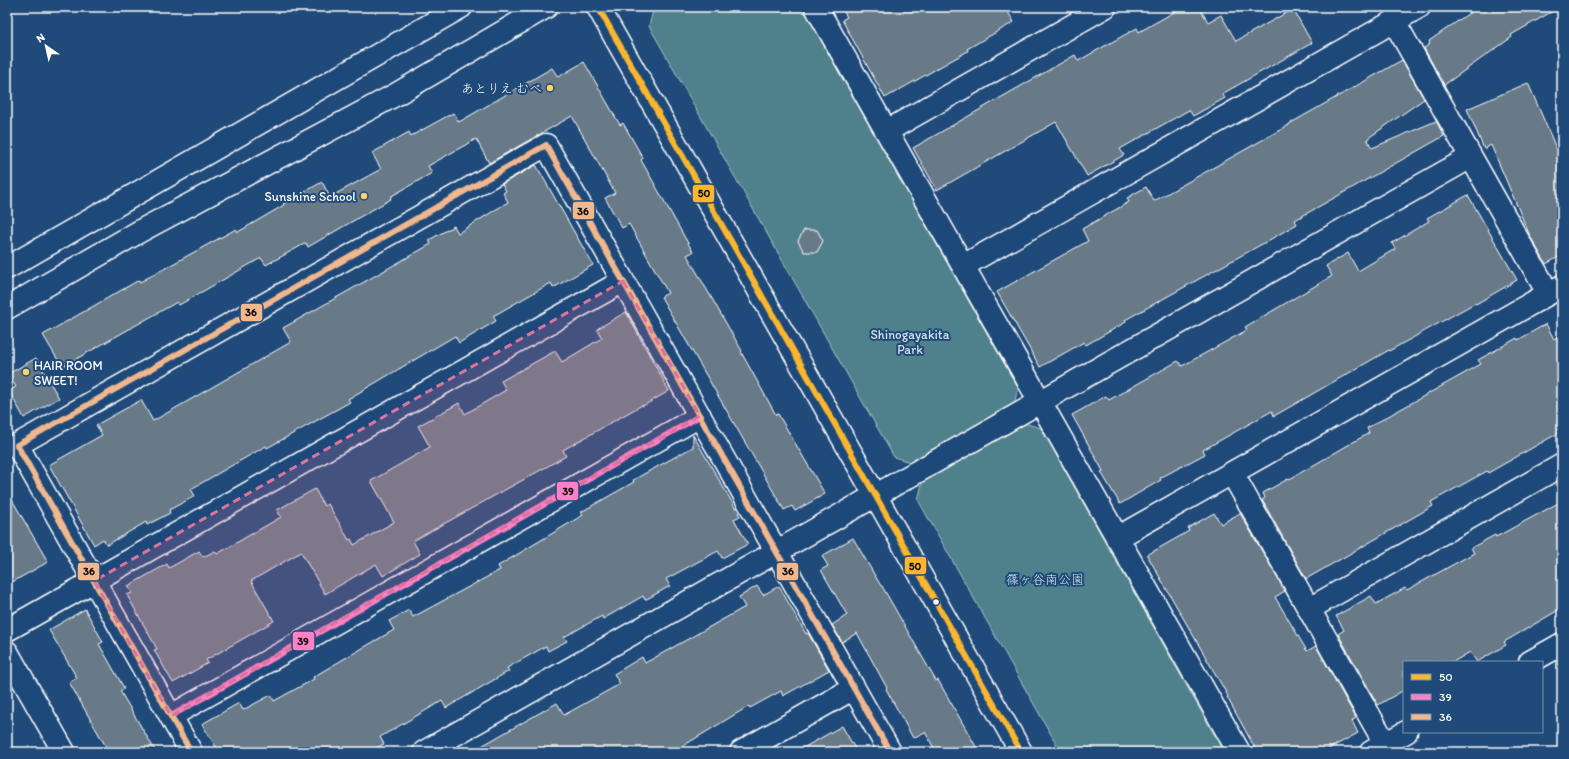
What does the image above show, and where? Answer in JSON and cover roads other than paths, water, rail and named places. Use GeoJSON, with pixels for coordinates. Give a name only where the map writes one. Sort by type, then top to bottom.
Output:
{"type":"FeatureCollection","features":[{"type":"Feature","properties":{"kind":"street"},"geometry":{"type":"LineString","coordinates":[[7,268],[460,7]]}},
{"type":"Feature","properties":{"kind":"street"},"geometry":{"type":"LineString","coordinates":[[7,308],[142,230],[395,94],[546,7]]}},
{"type":"Feature","properties":{"kind":"street"},"geometry":{"type":"LineString","coordinates":[[598,7],[1021,752]]}},
{"type":"Feature","properties":{"kind":"street"},"geometry":{"type":"LineString","coordinates":[[816,7],[1239,752]]}},
{"type":"Feature","properties":{"kind":"street"},"geometry":{"type":"LineString","coordinates":[[886,131],[1105,7]]}},
{"type":"Feature","properties":{"kind":"street"},"geometry":{"type":"LineString","coordinates":[[963,266],[1419,7]]}},
{"type":"Feature","properties":{"kind":"street"},"geometry":{"type":"LineString","coordinates":[[1117,538],[1555,289],[1471,157],[1394,21]]}},
{"type":"Feature","properties":{"kind":"street"},"geometry":{"type":"LineString","coordinates":[[191,752],[17,445],[546,145],[890,752]]}},
{"type":"Feature","properties":{"kind":"street"},"geometry":{"type":"LineString","coordinates":[[424,752],[1471,157]]}},
{"type":"Feature","properties":{"kind":"street"},"geometry":{"type":"LineString","coordinates":[[7,630],[623,281]]}},
{"type":"Feature","properties":{"kind":"street"},"geometry":{"type":"LineString","coordinates":[[171,716],[700,416]]}},
{"type":"Feature","properties":{"kind":"street"},"geometry":{"type":"LineString","coordinates":[[1309,608],[1562,465]]}},
{"type":"Feature","properties":{"kind":"street"},"geometry":{"type":"LineString","coordinates":[[1232,473],[1309,608],[1382,749],[1405,733]]}},
{"type":"Feature","properties":{"kind":"street"},"geometry":{"type":"LineString","coordinates":[[1532,661],[1562,644]]}},
{"type":"Feature","properties":{"kind":"street"},"geometry":{"type":"LineString","coordinates":[[7,652],[64,752]]}},
{"type":"Feature","properties":{"kind":"street"},"geometry":{"type":"LineString","coordinates":[[741,752],[854,688]]}},
{"type":"Feature","properties":{"kind":"place","name":"あとりえ むべ"},"geometry":{"type":"Point","coordinates":[550,88]}},
{"type":"Feature","properties":{"kind":"place","name":"Sunshine School"},"geometry":{"type":"Point","coordinates":[364,196]}},
{"type":"Feature","properties":{"kind":"place","name":"HAIR ROOM SWEET!"},"geometry":{"type":"Point","coordinates":[26,372]}},
{"type":"Feature","properties":{"kind":"park label","name":"Shinogayakita Park"},"geometry":{"type":"Point","coordinates":[910,342]}},
{"type":"Feature","properties":{"kind":"park label","name":"篠ヶ谷南公園"},"geometry":{"type":"Point","coordinates":[1045,579]}}]}
